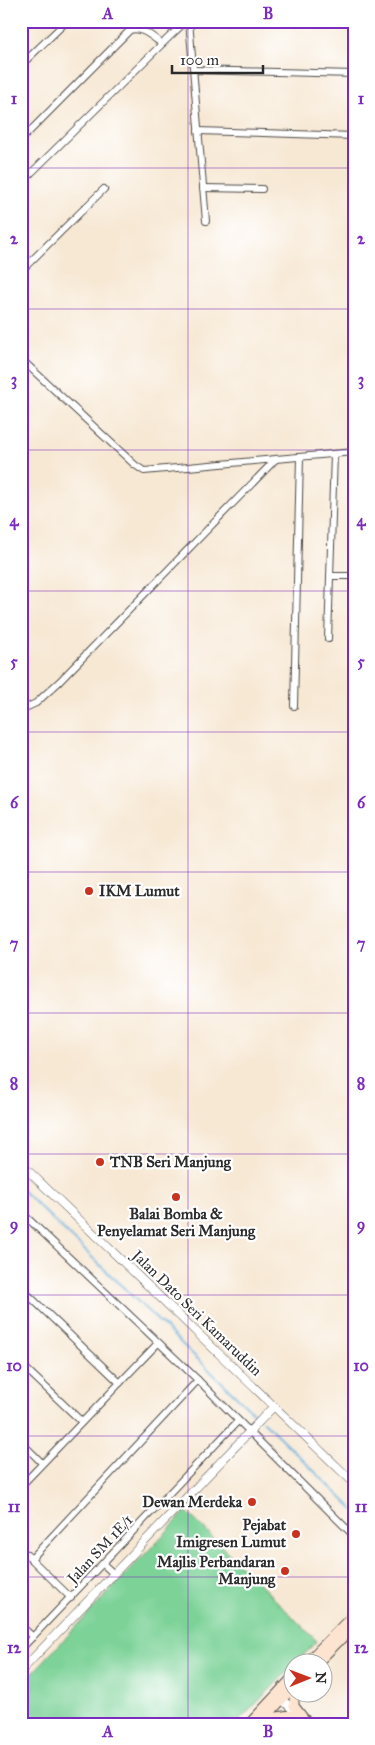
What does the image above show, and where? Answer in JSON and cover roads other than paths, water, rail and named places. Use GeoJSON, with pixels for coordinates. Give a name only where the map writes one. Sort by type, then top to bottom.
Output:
{"type":"FeatureCollection","features":[{"type":"Feature","properties":{"kind":"main road"},"geometry":{"type":"LineString","coordinates":[[317,1652],[354,1614]]}},
{"type":"Feature","properties":{"kind":"main road"},"geometry":{"type":"LineString","coordinates":[[328,1652],[354,1626]]}},
{"type":"Feature","properties":{"kind":"main road"},"geometry":{"type":"LineString","coordinates":[[262,1721],[282,1693]]}},
{"type":"Feature","properties":{"kind":"main road"},"geometry":{"type":"LineString","coordinates":[[249,1724],[282,1695]]}},
{"type":"Feature","properties":{"kind":"main road"},"geometry":{"type":"LineString","coordinates":[[294,1702],[294,1706],[307,1722]]}},
{"type":"Feature","properties":{"kind":"main road"},"geometry":{"type":"LineString","coordinates":[[262,1721],[290,1715],[307,1722]]}},
{"type":"Feature","properties":{"kind":"street"},"geometry":{"type":"LineString","coordinates":[[21,65],[67,21]]}},
{"type":"Feature","properties":{"kind":"street"},"geometry":{"type":"LineString","coordinates":[[21,183],[162,44],[188,21]]}},
{"type":"Feature","properties":{"kind":"street"},"geometry":{"type":"LineString","coordinates":[[188,21],[194,70],[206,221]]}},
{"type":"Feature","properties":{"kind":"street"},"geometry":{"type":"LineString","coordinates":[[21,140],[130,30],[134,28],[146,33],[162,44]]}},
{"type":"Feature","properties":{"kind":"street"},"geometry":{"type":"LineString","coordinates":[[194,70],[354,74]]}},
{"type":"Feature","properties":{"kind":"street"},"geometry":{"type":"LineString","coordinates":[[198,130],[354,136]]}},
{"type":"Feature","properties":{"kind":"street"},"geometry":{"type":"LineString","coordinates":[[203,188],[262,190]]}},
{"type":"Feature","properties":{"kind":"street"},"geometry":{"type":"LineString","coordinates":[[21,271],[104,189]]}},
{"type":"Feature","properties":{"kind":"street"},"geometry":{"type":"LineString","coordinates":[[21,359],[144,471],[354,452]]}},
{"type":"Feature","properties":{"kind":"street"},"geometry":{"type":"LineString","coordinates":[[328,639],[334,454]]}},
{"type":"Feature","properties":{"kind":"street"},"geometry":{"type":"LineString","coordinates":[[294,706],[300,457]]}},
{"type":"Feature","properties":{"kind":"street"},"geometry":{"type":"LineString","coordinates":[[21,710],[36,703],[60,681],[276,459]]}},
{"type":"Feature","properties":{"kind":"street"},"geometry":{"type":"LineString","coordinates":[[330,576],[354,576]]}},
{"type":"Feature","properties":{"kind":"street","name":"Jalan Dato Seri Kamaruddin"},"geometry":{"type":"LineString","coordinates":[[21,1164],[354,1483]]}},
{"type":"Feature","properties":{"kind":"street"},"geometry":{"type":"LineString","coordinates":[[23,1217],[198,1380],[354,1536]]}},
{"type":"Feature","properties":{"kind":"street"},"geometry":{"type":"LineString","coordinates":[[21,1288],[120,1383]]}},
{"type":"Feature","properties":{"kind":"street"},"geometry":{"type":"LineString","coordinates":[[21,1486],[158,1343]]}},
{"type":"Feature","properties":{"kind":"street"},"geometry":{"type":"LineString","coordinates":[[21,1364],[82,1422]]}},
{"type":"Feature","properties":{"kind":"street"},"geometry":{"type":"LineString","coordinates":[[31,1559],[198,1380]]}},
{"type":"Feature","properties":{"kind":"street"},"geometry":{"type":"LineString","coordinates":[[21,1671],[274,1406]]}},
{"type":"Feature","properties":{"kind":"street","name":"Jalan SM 1E/1"},"geometry":{"type":"LineString","coordinates":[[21,1649],[238,1421]]}},
{"type":"Feature","properties":{"kind":"street"},"geometry":{"type":"LineString","coordinates":[[21,1442],[42,1463]]}},
{"type":"Feature","properties":{"kind":"street"},"geometry":{"type":"LineString","coordinates":[[21,1549],[71,1598]]}},
{"type":"Feature","properties":{"kind":"street"},"geometry":{"type":"LineString","coordinates":[[103,1564],[114,1574]]}},
{"type":"Feature","properties":{"kind":"street"},"geometry":{"type":"LineString","coordinates":[[21,1626],[33,1637]]}},
{"type":"Feature","properties":{"kind":"street"},"geometry":{"type":"LineString","coordinates":[[279,1697],[307,1722]]}},
{"type":"Feature","properties":{"kind":"waterway"},"geometry":{"type":"LineString","coordinates":[[21,1189],[259,1418]]}},
{"type":"Feature","properties":{"kind":"waterway"},"geometry":{"type":"LineString","coordinates":[[263,1421],[354,1510]]}},
{"type":"Feature","properties":{"kind":"place","name":"IKM Lumut"},"geometry":{"type":"Point","coordinates":[89,891]}},
{"type":"Feature","properties":{"kind":"place","name":"TNB Seri Manjung"},"geometry":{"type":"Point","coordinates":[100,1162]}},
{"type":"Feature","properties":{"kind":"place","name":"Balai Bomba & Penyelamat Seri Manjung"},"geometry":{"type":"Point","coordinates":[176,1197]}},
{"type":"Feature","properties":{"kind":"place","name":"Dewan Merdeka"},"geometry":{"type":"Point","coordinates":[252,1502]}},
{"type":"Feature","properties":{"kind":"place","name":"Pejabat Imigresen Lumut"},"geometry":{"type":"Point","coordinates":[296,1534]}},
{"type":"Feature","properties":{"kind":"place","name":"Majlis Perbandaran Manjung"},"geometry":{"type":"Point","coordinates":[285,1571]}}]}
